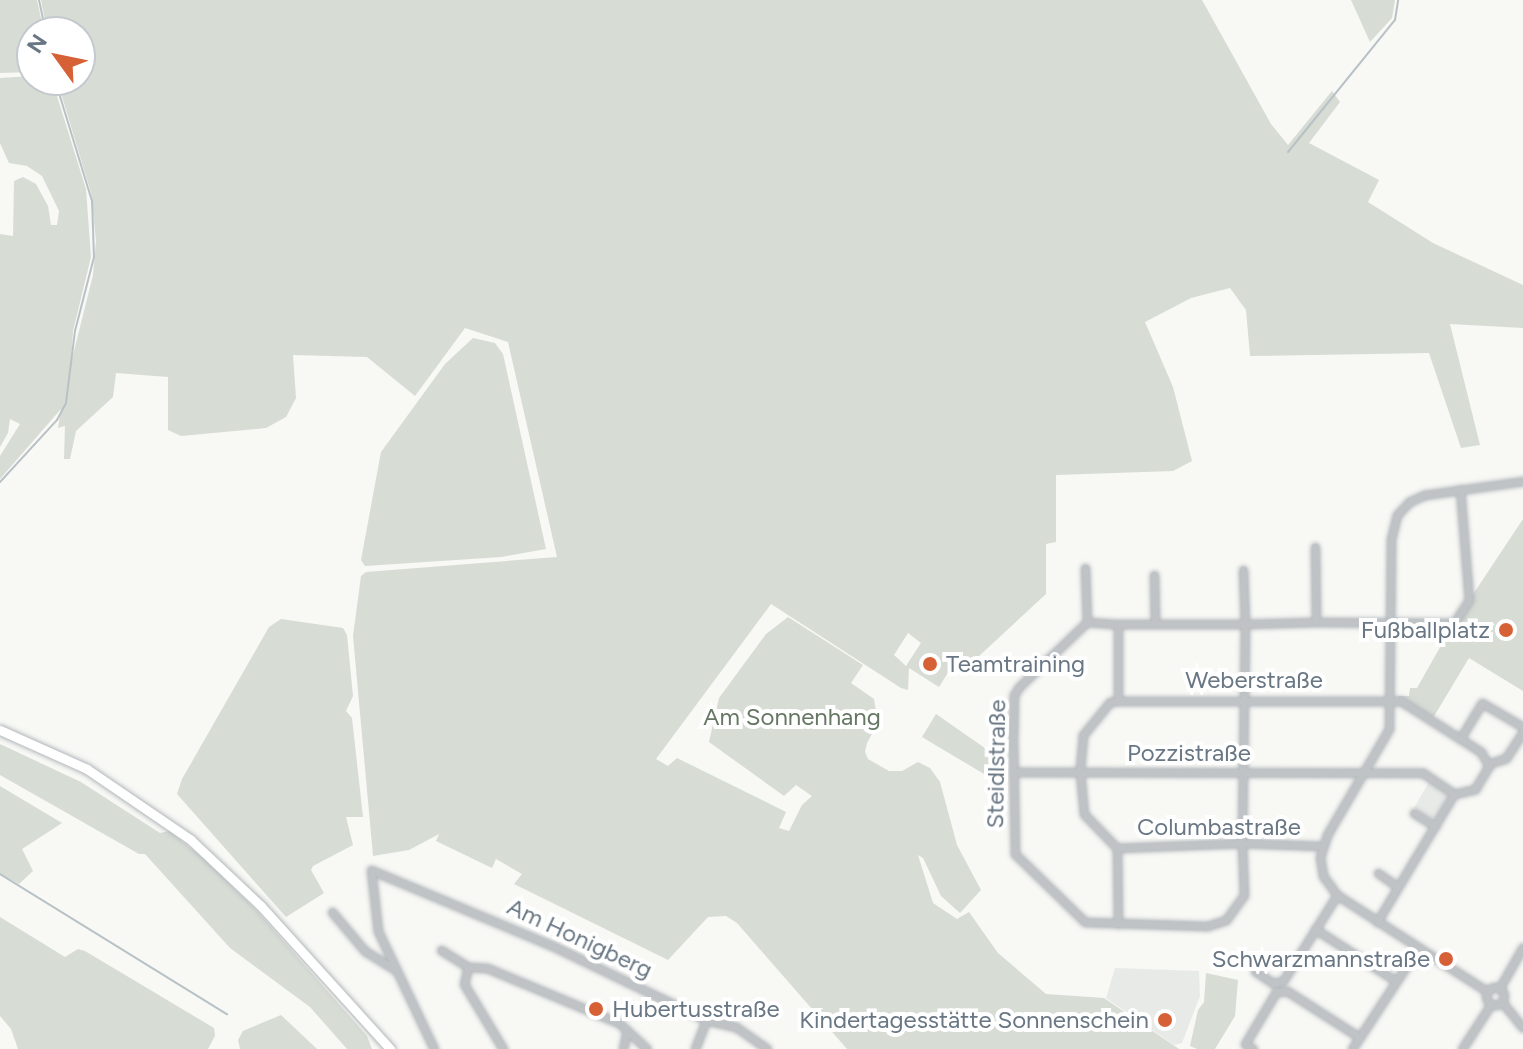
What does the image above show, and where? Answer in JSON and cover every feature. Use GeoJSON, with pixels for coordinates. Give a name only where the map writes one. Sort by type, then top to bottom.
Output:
{"type":"FeatureCollection","features":[{"type":"Feature","properties":{"kind":"main road"},"geometry":{"type":"LineString","coordinates":[[0,730],[87,769],[191,840],[251,896],[390,1049]]}},
{"type":"Feature","properties":{"kind":"street"},"geometry":{"type":"LineString","coordinates":[[1462,1049],[1491,1004],[1488,992],[1337,895],[1323,876],[1321,846],[1387,736],[1391,700],[1391,539],[1397,515],[1416,498],[1523,481]]}},
{"type":"Feature","properties":{"kind":"street"},"geometry":{"type":"LineString","coordinates":[[1085,568],[1087,622],[1454,623],[1469,600],[1460,489]]}},
{"type":"Feature","properties":{"kind":"street"},"geometry":{"type":"LineString","coordinates":[[1315,547],[1316,622]]}},
{"type":"Feature","properties":{"kind":"street"},"geometry":{"type":"LineString","coordinates":[[1242,843],[1243,570]]}},
{"type":"Feature","properties":{"kind":"street"},"geometry":{"type":"LineString","coordinates":[[1154,575],[1155,623]]}},
{"type":"Feature","properties":{"kind":"street","name":"Steidlstraße"},"geometry":{"type":"LineString","coordinates":[[1087,622],[1014,695],[1015,854],[1085,922],[1207,926],[1226,920],[1244,895],[1242,843]]}},
{"type":"Feature","properties":{"kind":"street"},"geometry":{"type":"LineString","coordinates":[[1118,624],[1118,701],[1110,702],[1083,735],[1080,772],[1084,814],[1117,848],[1118,924]]}},
{"type":"Feature","properties":{"kind":"street"},"geometry":{"type":"LineString","coordinates":[[1391,700],[1401,701],[1481,752],[1488,764]]}},
{"type":"Feature","properties":{"kind":"street","name":"Weberstraße"},"geometry":{"type":"LineString","coordinates":[[1118,701],[1391,700]]}},
{"type":"Feature","properties":{"kind":"street"},"geometry":{"type":"LineString","coordinates":[[1377,922],[1454,794],[1475,789],[1488,764],[1506,758],[1523,730],[1482,703],[1460,739]]}},
{"type":"Feature","properties":{"kind":"street","name":"Pozzistraße"},"geometry":{"type":"LineString","coordinates":[[1013,772],[1423,773],[1454,794]]}},
{"type":"Feature","properties":{"kind":"street"},"geometry":{"type":"LineString","coordinates":[[1414,813],[1435,826]]}},
{"type":"Feature","properties":{"kind":"street","name":"Columbastraße"},"geometry":{"type":"LineString","coordinates":[[1117,848],[1242,843],[1321,846]]}},
{"type":"Feature","properties":{"kind":"street","name":"Am Honigberg"},"geometry":{"type":"LineString","coordinates":[[396,970],[378,931],[371,870],[555,947],[706,1020],[736,1027],[767,1049]]}},
{"type":"Feature","properties":{"kind":"street"},"geometry":{"type":"LineString","coordinates":[[1378,873],[1398,887]]}},
{"type":"Feature","properties":{"kind":"street"},"geometry":{"type":"LineString","coordinates":[[1255,971],[1273,983],[1283,981],[1337,895]]}},
{"type":"Feature","properties":{"kind":"street"},"geometry":{"type":"LineString","coordinates":[[332,912],[365,951],[396,970],[434,1049]]}},
{"type":"Feature","properties":{"kind":"street"},"geometry":{"type":"LineString","coordinates":[[1315,929],[1396,981]]}},
{"type":"Feature","properties":{"kind":"street"},"geometry":{"type":"LineString","coordinates":[[1488,992],[1499,989],[1523,947]]}},
{"type":"Feature","properties":{"kind":"street"},"geometry":{"type":"LineString","coordinates":[[1352,1049],[1418,948]]}},
{"type":"Feature","properties":{"kind":"street"},"geometry":{"type":"LineString","coordinates":[[441,950],[468,967],[487,968],[619,1023],[647,1049]]}},
{"type":"Feature","properties":{"kind":"street"},"geometry":{"type":"LineString","coordinates":[[468,967],[464,977],[467,992],[503,1049]]}},
{"type":"Feature","properties":{"kind":"street"},"geometry":{"type":"LineString","coordinates":[[1499,989],[1504,995],[1502,1002]]}},
{"type":"Feature","properties":{"kind":"street"},"geometry":{"type":"LineString","coordinates":[[1253,1049],[1245,1044],[1276,992],[1287,991],[1359,1037]]}},
{"type":"Feature","properties":{"kind":"street"},"geometry":{"type":"LineString","coordinates":[[1491,1004],[1502,1002]]}},
{"type":"Feature","properties":{"kind":"street"},"geometry":{"type":"LineString","coordinates":[[1502,1002],[1523,1028]]}},
{"type":"Feature","properties":{"kind":"street"},"geometry":{"type":"LineString","coordinates":[[695,1049],[706,1020]]}},
{"type":"Feature","properties":{"kind":"street"},"geometry":{"type":"LineString","coordinates":[[623,1049],[627,1030]]}},
{"type":"Feature","properties":{"kind":"shaded area"},"geometry":{"type":"Polygon","coordinates":[[[1429,782],[1447,793],[1448,798],[1436,817],[1431,818],[1414,808],[1429,782]]]}},
{"type":"Feature","properties":{"kind":"shaded area","name":"Kindertagesstätte Sonnenschein"},"geometry":{"type":"Polygon","coordinates":[[[1115,968],[1199,971],[1200,996],[1182,1043],[1174,1045],[1106,998],[1115,968]]]}},
{"type":"Feature","properties":{"kind":"green space"},"geometry":{"type":"Polygon","coordinates":[[[0,0],[37,0],[40,16],[16,16],[16,72],[0,73],[0,0]]]}},
{"type":"Feature","properties":{"kind":"green space","name":"Am Sonnenhang"},"geometry":{"type":"Polygon","coordinates":[[[41,0],[1202,0],[1271,124],[1288,145],[1332,91],[1340,102],[1309,143],[1379,180],[1368,202],[1433,243],[1523,285],[1523,328],[1450,324],[1480,445],[1461,448],[1429,353],[1250,356],[1246,310],[1230,288],[1191,298],[1145,322],[1173,387],[1192,461],[1173,471],[1056,475],[1056,542],[1046,544],[1046,594],[965,669],[954,663],[939,687],[909,668],[908,690],[901,688],[771,604],[656,759],[668,766],[677,758],[786,812],[779,828],[789,831],[802,805],[812,796],[796,785],[784,796],[709,742],[719,698],[766,634],[788,617],[863,665],[851,683],[874,699],[878,723],[867,743],[865,752],[868,759],[889,771],[902,771],[918,762],[930,768],[940,782],[957,845],[981,890],[960,913],[941,896],[923,858],[918,855],[933,903],[957,919],[969,912],[998,953],[1046,994],[1104,998],[1179,1049],[847,1049],[737,923],[726,916],[708,917],[668,960],[514,884],[522,874],[496,859],[492,868],[436,841],[439,834],[409,850],[373,856],[353,636],[361,576],[366,572],[557,557],[508,342],[465,328],[415,396],[367,357],[293,355],[296,398],[286,417],[266,428],[181,436],[168,430],[168,377],[116,373],[113,397],[76,431],[70,459],[64,459],[65,426],[58,428],[61,409],[0,479],[0,456],[20,424],[10,419],[8,433],[0,447],[0,234],[13,236],[14,181],[23,177],[36,184],[48,206],[51,225],[57,225],[59,211],[42,176],[27,166],[9,163],[0,143],[0,78],[16,77],[16,96],[57,96],[86,189],[91,257],[73,331],[71,363],[93,275],[96,241],[91,193],[62,96],[96,96],[96,16],[44,16],[41,0]],[[908,633],[894,655],[906,666],[921,643],[908,633]]]}},
{"type":"Feature","properties":{"kind":"green space"},"geometry":{"type":"Polygon","coordinates":[[[1351,0],[1395,0],[1392,18],[1370,42],[1351,0]]]}},
{"type":"Feature","properties":{"kind":"green space"},"geometry":{"type":"Polygon","coordinates":[[[473,338],[495,343],[503,354],[546,549],[501,557],[365,566],[361,560],[381,452],[445,364],[473,338]]]}},
{"type":"Feature","properties":{"kind":"green space"},"geometry":{"type":"Polygon","coordinates":[[[1523,519],[1523,691],[1469,658],[1433,718],[1396,696],[1409,696],[1410,688],[1417,688],[1452,626],[1523,519]]]}},
{"type":"Feature","properties":{"kind":"green space"},"geometry":{"type":"Polygon","coordinates":[[[281,619],[343,628],[347,635],[353,696],[346,711],[352,718],[363,817],[346,817],[353,845],[313,866],[311,870],[324,893],[286,917],[177,794],[182,779],[269,627],[281,619]]]}},
{"type":"Feature","properties":{"kind":"green space"},"geometry":{"type":"Polygon","coordinates":[[[936,714],[1002,760],[1005,769],[989,777],[922,737],[936,714]]]}},
{"type":"Feature","properties":{"kind":"green space"},"geometry":{"type":"Polygon","coordinates":[[[0,744],[81,782],[160,833],[169,831],[203,858],[257,911],[367,1036],[372,1049],[347,1049],[310,1007],[230,948],[145,854],[139,854],[0,775],[0,744]]]}},
{"type":"Feature","properties":{"kind":"green space"},"geometry":{"type":"Polygon","coordinates":[[[0,786],[62,823],[22,849],[33,871],[19,884],[0,874],[0,786]]]}},
{"type":"Feature","properties":{"kind":"green space"},"geometry":{"type":"Polygon","coordinates":[[[0,917],[65,957],[78,949],[85,951],[214,1028],[215,1036],[208,1049],[18,1049],[11,1029],[0,1016],[0,917]]]}},
{"type":"Feature","properties":{"kind":"green space"},"geometry":{"type":"Polygon","coordinates":[[[1206,973],[1238,980],[1235,1016],[1215,1049],[1197,1049],[1190,1046],[1198,1010],[1204,1002],[1206,973]]]}},
{"type":"Feature","properties":{"kind":"green space"},"geometry":{"type":"Polygon","coordinates":[[[281,1015],[317,1049],[240,1049],[238,1040],[243,1031],[281,1015]]]}},
{"type":"Feature","properties":{"kind":"waterway"},"geometry":{"type":"LineString","coordinates":[[39,0],[42,16]]}},
{"type":"Feature","properties":{"kind":"waterway"},"geometry":{"type":"LineString","coordinates":[[1288,152],[1395,20],[1398,0]]}},
{"type":"Feature","properties":{"kind":"waterway"},"geometry":{"type":"LineString","coordinates":[[0,482],[57,420],[66,403],[75,331],[94,257],[92,201],[60,96]]}},
{"type":"Feature","properties":{"kind":"waterway"},"geometry":{"type":"LineString","coordinates":[[0,874],[227,1014]]}},
{"type":"Feature","properties":{"kind":"place","name":"Fußballplatz"},"geometry":{"type":"Point","coordinates":[1506,630]}},
{"type":"Feature","properties":{"kind":"place","name":"Teamtraining"},"geometry":{"type":"Point","coordinates":[930,664]}},
{"type":"Feature","properties":{"kind":"place","name":"Schwarzmannstraße"},"geometry":{"type":"Point","coordinates":[1446,959]}},
{"type":"Feature","properties":{"kind":"place","name":"Hubertusstraße"},"geometry":{"type":"Point","coordinates":[596,1009]}},
{"type":"Feature","properties":{"kind":"place","name":"Kindertagesstätte Sonnenschein"},"geometry":{"type":"Point","coordinates":[1165,1020]}}]}
